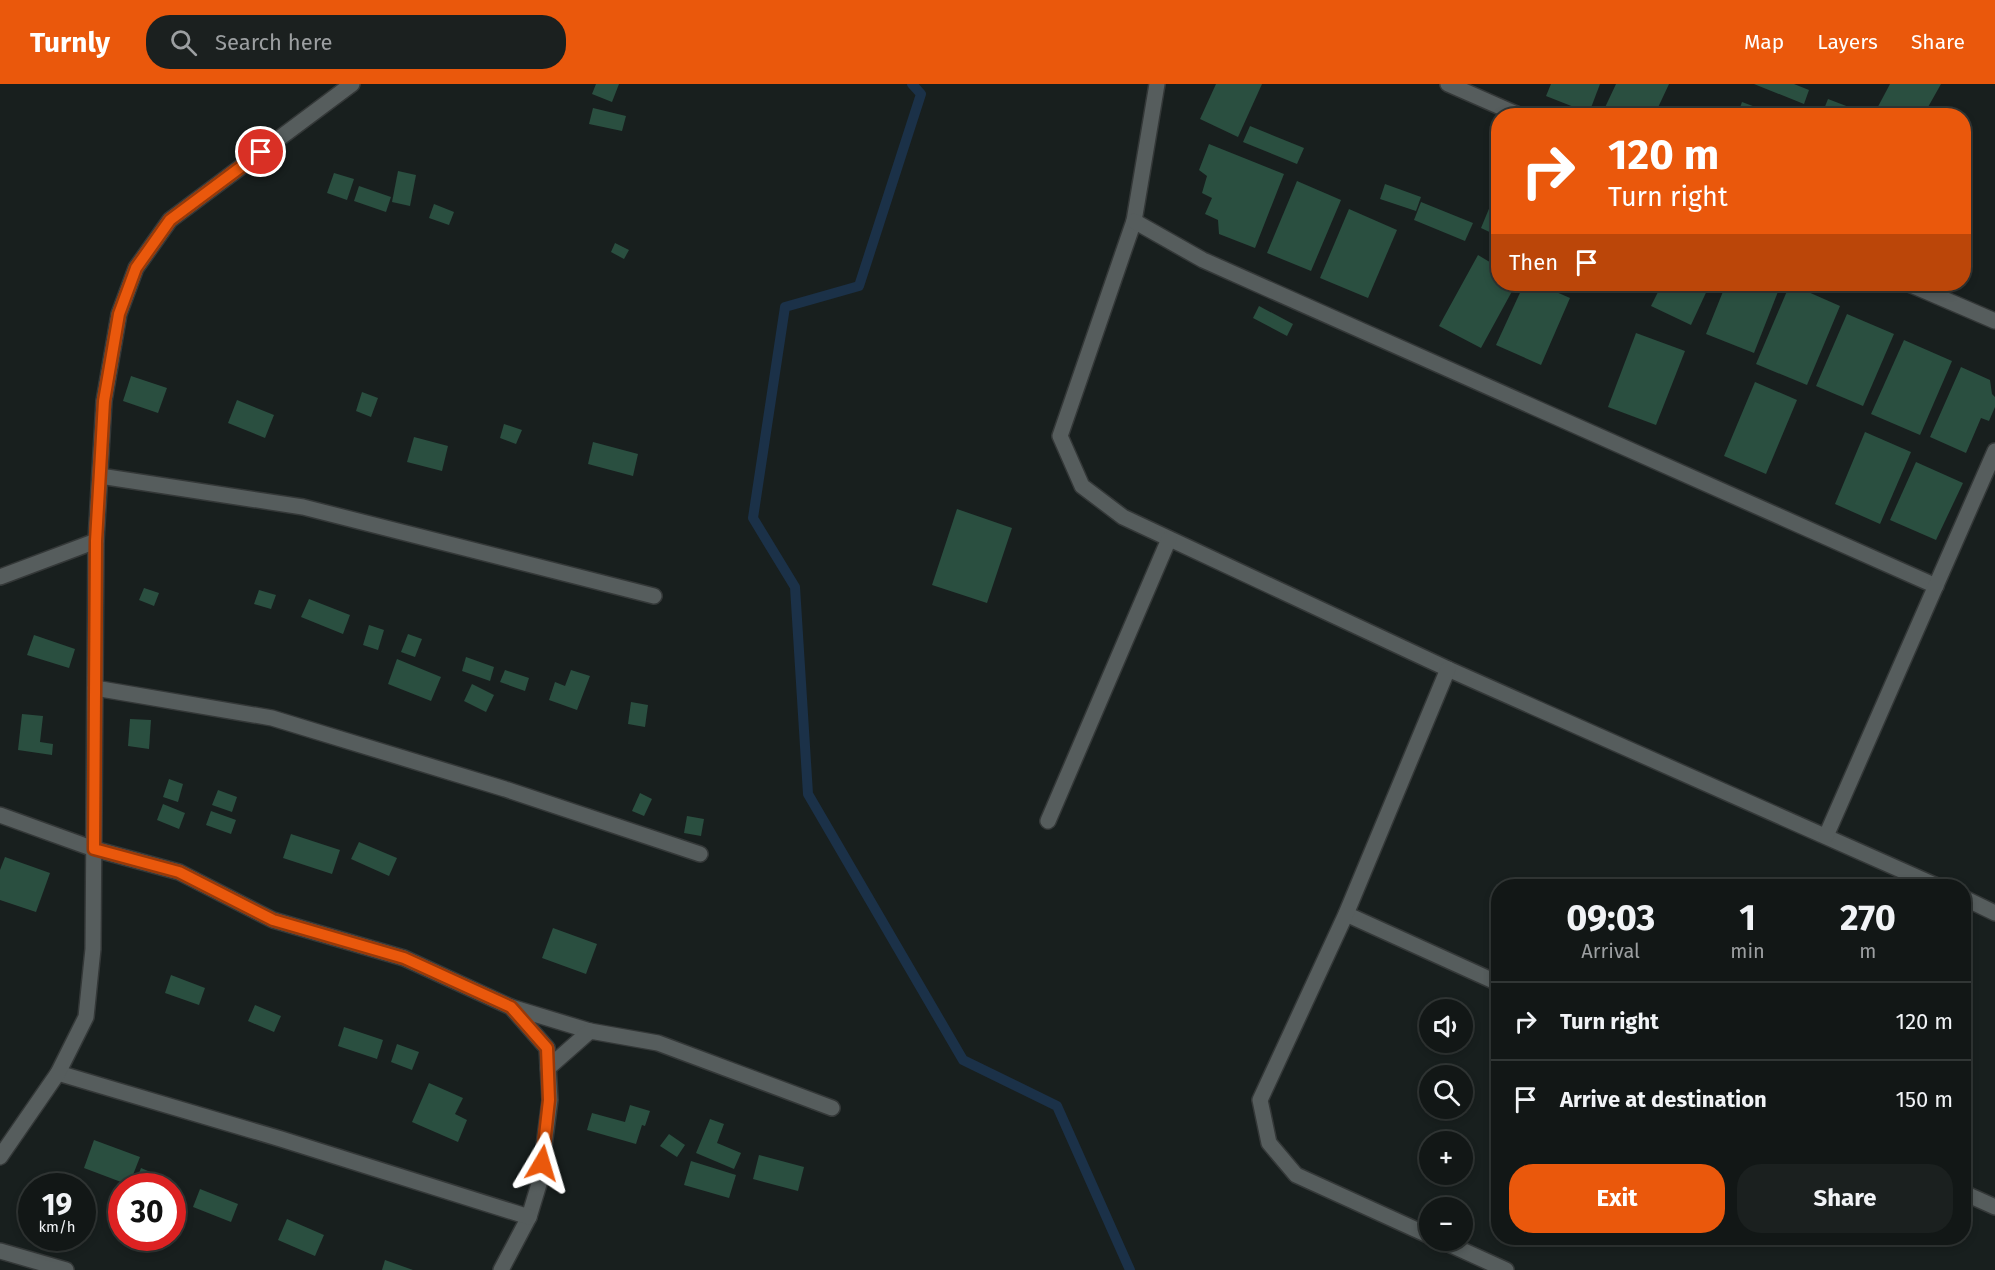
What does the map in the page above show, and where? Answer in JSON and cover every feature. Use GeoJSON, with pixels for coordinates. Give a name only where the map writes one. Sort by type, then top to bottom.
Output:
{"type":"FeatureCollection","features":[{"type":"Feature","properties":{"kind":"street"},"geometry":{"type":"LineString","coordinates":[[0,1157],[58,1073],[86,1017],[93,949],[96,541],[104,401],[119,314],[136,268],[170,220],[352,84]]}},
{"type":"Feature","properties":{"kind":"street"},"geometry":{"type":"LineString","coordinates":[[1157,84],[1134,221],[1060,436],[1082,486],[1123,517],[1169,539],[1448,669],[1921,879]]}},
{"type":"Feature","properties":{"kind":"street"},"geometry":{"type":"LineString","coordinates":[[1449,84],[1503,108]]}},
{"type":"Feature","properties":{"kind":"street"},"geometry":{"type":"LineString","coordinates":[[1134,221],[1203,260],[1936,586]]}},
{"type":"Feature","properties":{"kind":"street"},"geometry":{"type":"LineString","coordinates":[[1925,291],[1995,321]]}},
{"type":"Feature","properties":{"kind":"street"},"geometry":{"type":"LineString","coordinates":[[1826,836],[1995,451]]}},
{"type":"Feature","properties":{"kind":"street"},"geometry":{"type":"LineString","coordinates":[[100,476],[303,507],[654,596]]}},
{"type":"Feature","properties":{"kind":"street"},"geometry":{"type":"LineString","coordinates":[[1048,821],[1169,539]]}},
{"type":"Feature","properties":{"kind":"street"},"geometry":{"type":"LineString","coordinates":[[0,577],[96,541]]}},
{"type":"Feature","properties":{"kind":"street"},"geometry":{"type":"LineString","coordinates":[[1419,1231],[1296,1175],[1269,1143],[1260,1100],[1346,914],[1448,669]]}},
{"type":"Feature","properties":{"kind":"street"},"geometry":{"type":"LineString","coordinates":[[95,688],[272,718],[506,789],[700,854]]}},
{"type":"Feature","properties":{"kind":"street"},"geometry":{"type":"LineString","coordinates":[[0,815],[94,849],[179,872],[273,920],[404,958],[511,1007],[590,1031],[658,1043],[832,1108]]}},
{"type":"Feature","properties":{"kind":"street"},"geometry":{"type":"LineString","coordinates":[[1971,901],[1995,913]]}},
{"type":"Feature","properties":{"kind":"street"},"geometry":{"type":"LineString","coordinates":[[1346,914],[1491,980]]}},
{"type":"Feature","properties":{"kind":"street"},"geometry":{"type":"LineString","coordinates":[[501,1270],[529,1217],[540,1173],[549,1100],[547,1048],[511,1007]]}},
{"type":"Feature","properties":{"kind":"street"},"geometry":{"type":"LineString","coordinates":[[548,1068],[590,1031]]}},
{"type":"Feature","properties":{"kind":"street"},"geometry":{"type":"LineString","coordinates":[[58,1073],[281,1139],[529,1217]]}},
{"type":"Feature","properties":{"kind":"street"},"geometry":{"type":"LineString","coordinates":[[1971,1196],[1995,1207]]}},
{"type":"Feature","properties":{"kind":"street"},"geometry":{"type":"LineString","coordinates":[[0,1251],[66,1270]]}},
{"type":"Feature","properties":{"kind":"street"},"geometry":{"type":"LineString","coordinates":[[1464,1251],[1506,1270]]}},
{"type":"Feature","properties":{"kind":"building"},"geometry":{"type":"Polygon","coordinates":[[[596,84],[619,84],[612,102],[592,94],[596,84]]]}},
{"type":"Feature","properties":{"kind":"building"},"geometry":{"type":"Polygon","coordinates":[[[1216,84],[1262,84],[1238,137],[1200,119],[1216,84]]]}},
{"type":"Feature","properties":{"kind":"building"},"geometry":{"type":"Polygon","coordinates":[[[1551,84],[1600,84],[1591,108],[1576,108],[1546,96],[1551,84]]]}},
{"type":"Feature","properties":{"kind":"building"},"geometry":{"type":"Polygon","coordinates":[[[1616,84],[1669,84],[1658,108],[1605,108],[1616,84]]]}},
{"type":"Feature","properties":{"kind":"building"},"geometry":{"type":"Polygon","coordinates":[[[1754,84],[1794,84],[1809,90],[1804,104],[1754,84]]]}},
{"type":"Feature","properties":{"kind":"building"},"geometry":{"type":"Polygon","coordinates":[[[1890,84],[1941,84],[1928,108],[1877,108],[1890,84]]]}},
{"type":"Feature","properties":{"kind":"building"},"geometry":{"type":"Polygon","coordinates":[[[1828,99],[1852,108],[1824,108],[1828,99]]]}},
{"type":"Feature","properties":{"kind":"building"},"geometry":{"type":"Polygon","coordinates":[[[1742,102],[1758,108],[1740,108],[1742,102]]]}},
{"type":"Feature","properties":{"kind":"building"},"geometry":{"type":"Polygon","coordinates":[[[593,108],[626,116],[622,131],[589,124],[593,108]]]}},
{"type":"Feature","properties":{"kind":"building"},"geometry":{"type":"Polygon","coordinates":[[[1250,126],[1304,148],[1297,164],[1243,142],[1250,126]]]}},
{"type":"Feature","properties":{"kind":"building"},"geometry":{"type":"Polygon","coordinates":[[[1209,144],[1284,174],[1255,248],[1219,234],[1218,220],[1205,214],[1212,198],[1202,193],[1207,176],[1199,170],[1209,144]]]}},
{"type":"Feature","properties":{"kind":"building"},"geometry":{"type":"Polygon","coordinates":[[[398,171],[416,175],[410,206],[392,202],[398,171]]]}},
{"type":"Feature","properties":{"kind":"building"},"geometry":{"type":"Polygon","coordinates":[[[334,173],[354,179],[347,200],[327,193],[334,173]]]}},
{"type":"Feature","properties":{"kind":"building"},"geometry":{"type":"Polygon","coordinates":[[[1297,181],[1341,200],[1311,271],[1267,253],[1297,181]]]}},
{"type":"Feature","properties":{"kind":"building"},"geometry":{"type":"Polygon","coordinates":[[[1385,184],[1421,197],[1416,211],[1380,199],[1385,184]]]}},
{"type":"Feature","properties":{"kind":"building"},"geometry":{"type":"Polygon","coordinates":[[[359,186],[391,197],[386,212],[354,201],[359,186]]]}},
{"type":"Feature","properties":{"kind":"building"},"geometry":{"type":"Polygon","coordinates":[[[1421,202],[1473,223],[1465,241],[1414,220],[1421,202]]]}},
{"type":"Feature","properties":{"kind":"building"},"geometry":{"type":"Polygon","coordinates":[[[434,204],[454,212],[449,225],[429,218],[434,204]]]}},
{"type":"Feature","properties":{"kind":"building"},"geometry":{"type":"Polygon","coordinates":[[[1491,204],[1491,233],[1481,228],[1491,204]]]}},
{"type":"Feature","properties":{"kind":"building"},"geometry":{"type":"Polygon","coordinates":[[[1349,209],[1397,230],[1368,298],[1320,278],[1349,209]]]}},
{"type":"Feature","properties":{"kind":"building"},"geometry":{"type":"Polygon","coordinates":[[[615,243],[629,250],[624,259],[611,252],[615,243]]]}},
{"type":"Feature","properties":{"kind":"building"},"geometry":{"type":"Polygon","coordinates":[[[1478,255],[1491,263],[1491,291],[1512,291],[1481,348],[1439,326],[1478,255]]]}},
{"type":"Feature","properties":{"kind":"building"},"geometry":{"type":"Polygon","coordinates":[[[1521,291],[1554,291],[1570,298],[1541,365],[1496,345],[1521,291]]]}},
{"type":"Feature","properties":{"kind":"building"},"geometry":{"type":"Polygon","coordinates":[[[1658,291],[1707,291],[1691,325],[1651,306],[1658,291]]]}},
{"type":"Feature","properties":{"kind":"building"},"geometry":{"type":"Polygon","coordinates":[[[1723,291],[1778,291],[1754,353],[1706,334],[1723,291]]]}},
{"type":"Feature","properties":{"kind":"building"},"geometry":{"type":"Polygon","coordinates":[[[1787,291],[1806,291],[1840,306],[1807,385],[1756,364],[1787,291]]]}},
{"type":"Feature","properties":{"kind":"building"},"geometry":{"type":"Polygon","coordinates":[[[1259,306],[1293,324],[1287,336],[1253,318],[1259,306]]]}},
{"type":"Feature","properties":{"kind":"building"},"geometry":{"type":"Polygon","coordinates":[[[1847,314],[1894,334],[1863,406],[1816,386],[1847,314]]]}},
{"type":"Feature","properties":{"kind":"building"},"geometry":{"type":"Polygon","coordinates":[[[1636,333],[1685,351],[1656,425],[1608,407],[1636,333]]]}},
{"type":"Feature","properties":{"kind":"building"},"geometry":{"type":"Polygon","coordinates":[[[1904,340],[1952,361],[1920,435],[1871,414],[1904,340]]]}},
{"type":"Feature","properties":{"kind":"building"},"geometry":{"type":"Polygon","coordinates":[[[1961,367],[1990,380],[1992,394],[1995,397],[1995,407],[1989,421],[1981,418],[1966,453],[1930,437],[1961,367]]]}},
{"type":"Feature","properties":{"kind":"building"},"geometry":{"type":"Polygon","coordinates":[[[131,376],[167,388],[158,413],[123,401],[131,376]]]}},
{"type":"Feature","properties":{"kind":"building"},"geometry":{"type":"Polygon","coordinates":[[[1755,382],[1797,400],[1766,474],[1724,456],[1755,382]]]}},
{"type":"Feature","properties":{"kind":"building"},"geometry":{"type":"Polygon","coordinates":[[[362,392],[378,398],[371,417],[356,411],[362,392]]]}},
{"type":"Feature","properties":{"kind":"building"},"geometry":{"type":"Polygon","coordinates":[[[237,400],[274,415],[265,438],[228,423],[237,400]]]}},
{"type":"Feature","properties":{"kind":"building"},"geometry":{"type":"Polygon","coordinates":[[[504,424],[522,430],[516,444],[500,438],[504,424]]]}},
{"type":"Feature","properties":{"kind":"building"},"geometry":{"type":"Polygon","coordinates":[[[1865,432],[1911,452],[1880,524],[1835,504],[1865,432]]]}},
{"type":"Feature","properties":{"kind":"building"},"geometry":{"type":"Polygon","coordinates":[[[414,437],[448,446],[442,471],[407,462],[414,437]]]}},
{"type":"Feature","properties":{"kind":"building"},"geometry":{"type":"Polygon","coordinates":[[[593,442],[638,454],[633,476],[588,464],[593,442]]]}},
{"type":"Feature","properties":{"kind":"building"},"geometry":{"type":"Polygon","coordinates":[[[1916,462],[1963,483],[1936,540],[1890,520],[1916,462]]]}},
{"type":"Feature","properties":{"kind":"building"},"geometry":{"type":"Polygon","coordinates":[[[957,509],[1012,528],[987,603],[932,585],[957,509]]]}},
{"type":"Feature","properties":{"kind":"building"},"geometry":{"type":"Polygon","coordinates":[[[144,588],[159,593],[154,606],[139,600],[144,588]]]}},
{"type":"Feature","properties":{"kind":"building"},"geometry":{"type":"Polygon","coordinates":[[[259,590],[276,595],[271,609],[254,604],[259,590]]]}},
{"type":"Feature","properties":{"kind":"building"},"geometry":{"type":"Polygon","coordinates":[[[309,599],[350,615],[343,634],[301,617],[309,599]]]}},
{"type":"Feature","properties":{"kind":"building"},"geometry":{"type":"Polygon","coordinates":[[[369,625],[384,630],[378,650],[363,645],[369,625]]]}},
{"type":"Feature","properties":{"kind":"building"},"geometry":{"type":"Polygon","coordinates":[[[408,634],[422,639],[415,657],[401,652],[408,634]]]}},
{"type":"Feature","properties":{"kind":"building"},"geometry":{"type":"Polygon","coordinates":[[[34,635],[75,649],[69,668],[27,655],[34,635]]]}},
{"type":"Feature","properties":{"kind":"building"},"geometry":{"type":"Polygon","coordinates":[[[466,657],[494,667],[490,681],[462,671],[466,657]]]}},
{"type":"Feature","properties":{"kind":"building"},"geometry":{"type":"Polygon","coordinates":[[[397,659],[441,677],[431,701],[388,684],[397,659]]]}},
{"type":"Feature","properties":{"kind":"building"},"geometry":{"type":"Polygon","coordinates":[[[505,670],[529,678],[525,691],[500,682],[505,670]]]}},
{"type":"Feature","properties":{"kind":"building"},"geometry":{"type":"Polygon","coordinates":[[[571,670],[590,676],[577,710],[549,700],[555,682],[565,686],[571,670]]]}},
{"type":"Feature","properties":{"kind":"building"},"geometry":{"type":"Polygon","coordinates":[[[472,684],[494,695],[486,712],[464,701],[472,684]]]}},
{"type":"Feature","properties":{"kind":"building"},"geometry":{"type":"Polygon","coordinates":[[[631,702],[648,705],[645,727],[628,724],[631,702]]]}},
{"type":"Feature","properties":{"kind":"building"},"geometry":{"type":"Polygon","coordinates":[[[22,714],[43,716],[40,742],[53,744],[52,755],[18,750],[22,714]]]}},
{"type":"Feature","properties":{"kind":"building"},"geometry":{"type":"Polygon","coordinates":[[[130,719],[151,720],[149,749],[128,746],[130,719]]]}},
{"type":"Feature","properties":{"kind":"building"},"geometry":{"type":"Polygon","coordinates":[[[169,779],[183,784],[178,802],[163,797],[169,779]]]}},
{"type":"Feature","properties":{"kind":"building"},"geometry":{"type":"Polygon","coordinates":[[[218,790],[237,797],[232,812],[212,805],[218,790]]]}},
{"type":"Feature","properties":{"kind":"building"},"geometry":{"type":"Polygon","coordinates":[[[640,793],[652,799],[644,816],[632,811],[640,793]]]}},
{"type":"Feature","properties":{"kind":"building"},"geometry":{"type":"Polygon","coordinates":[[[163,804],[185,813],[179,829],[157,820],[163,804]]]}},
{"type":"Feature","properties":{"kind":"building"},"geometry":{"type":"Polygon","coordinates":[[[211,811],[236,820],[231,834],[206,825],[211,811]]]}},
{"type":"Feature","properties":{"kind":"building"},"geometry":{"type":"Polygon","coordinates":[[[687,816],[704,819],[701,836],[684,833],[687,816]]]}},
{"type":"Feature","properties":{"kind":"building"},"geometry":{"type":"Polygon","coordinates":[[[291,834],[340,850],[332,874],[283,858],[291,834]]]}},
{"type":"Feature","properties":{"kind":"building"},"geometry":{"type":"Polygon","coordinates":[[[359,842],[397,858],[389,876],[351,859],[359,842]]]}},
{"type":"Feature","properties":{"kind":"building"},"geometry":{"type":"Polygon","coordinates":[[[5,857],[50,873],[36,912],[0,900],[0,870],[5,857]]]}},
{"type":"Feature","properties":{"kind":"building"},"geometry":{"type":"Polygon","coordinates":[[[553,928],[597,944],[586,974],[542,958],[553,928]]]}},
{"type":"Feature","properties":{"kind":"building"},"geometry":{"type":"Polygon","coordinates":[[[171,975],[205,988],[199,1005],[165,993],[171,975]]]}},
{"type":"Feature","properties":{"kind":"building"},"geometry":{"type":"Polygon","coordinates":[[[255,1005],[281,1016],[274,1032],[248,1021],[255,1005]]]}},
{"type":"Feature","properties":{"kind":"building"},"geometry":{"type":"Polygon","coordinates":[[[344,1027],[383,1040],[377,1059],[338,1046],[344,1027]]]}},
{"type":"Feature","properties":{"kind":"building"},"geometry":{"type":"Polygon","coordinates":[[[397,1044],[419,1052],[412,1070],[391,1062],[397,1044]]]}},
{"type":"Feature","properties":{"kind":"building"},"geometry":{"type":"Polygon","coordinates":[[[429,1083],[463,1098],[455,1114],[467,1120],[458,1142],[412,1122],[429,1083]]]}},
{"type":"Feature","properties":{"kind":"building"},"geometry":{"type":"Polygon","coordinates":[[[630,1105],[650,1111],[645,1126],[642,1125],[636,1144],[587,1130],[592,1113],[625,1122],[630,1105]]]}},
{"type":"Feature","properties":{"kind":"building"},"geometry":{"type":"Polygon","coordinates":[[[710,1119],[724,1124],[717,1143],[741,1153],[734,1169],[696,1153],[710,1119]]]}},
{"type":"Feature","properties":{"kind":"building"},"geometry":{"type":"Polygon","coordinates":[[[669,1134],[685,1145],[677,1157],[660,1146],[669,1134]]]}},
{"type":"Feature","properties":{"kind":"building"},"geometry":{"type":"Polygon","coordinates":[[[94,1140],[140,1157],[134,1173],[108,1173],[108,1177],[84,1168],[94,1140]]]}},
{"type":"Feature","properties":{"kind":"building"},"geometry":{"type":"Polygon","coordinates":[[[759,1155],[804,1167],[798,1191],[753,1179],[759,1155]]]}},
{"type":"Feature","properties":{"kind":"building"},"geometry":{"type":"Polygon","coordinates":[[[691,1161],[736,1175],[729,1198],[684,1185],[691,1161]]]}},
{"type":"Feature","properties":{"kind":"building"},"geometry":{"type":"Polygon","coordinates":[[[141,1168],[153,1173],[139,1173],[141,1168]]]}},
{"type":"Feature","properties":{"kind":"building"},"geometry":{"type":"Polygon","coordinates":[[[200,1189],[238,1204],[231,1222],[193,1207],[200,1189]]]}},
{"type":"Feature","properties":{"kind":"building"},"geometry":{"type":"Polygon","coordinates":[[[287,1219],[324,1235],[315,1256],[278,1240],[287,1219]]]}},
{"type":"Feature","properties":{"kind":"building"},"geometry":{"type":"Polygon","coordinates":[[[385,1260],[413,1270],[382,1270],[385,1260]]]}},
{"type":"Feature","properties":{"kind":"waterway"},"geometry":{"type":"LineString","coordinates":[[912,84],[921,94],[859,286],[785,307],[753,518],[795,587],[808,794],[963,1060],[1057,1106],[1130,1270]]}},
{"type":"Feature","properties":{"kind":"route"},"geometry":{"type":"LineString","coordinates":[[261,152],[170,220],[136,268],[119,314],[104,401],[96,541],[94,849],[179,872],[273,920],[404,958],[511,1007],[547,1048],[549,1100],[542,1163]]}}]}
